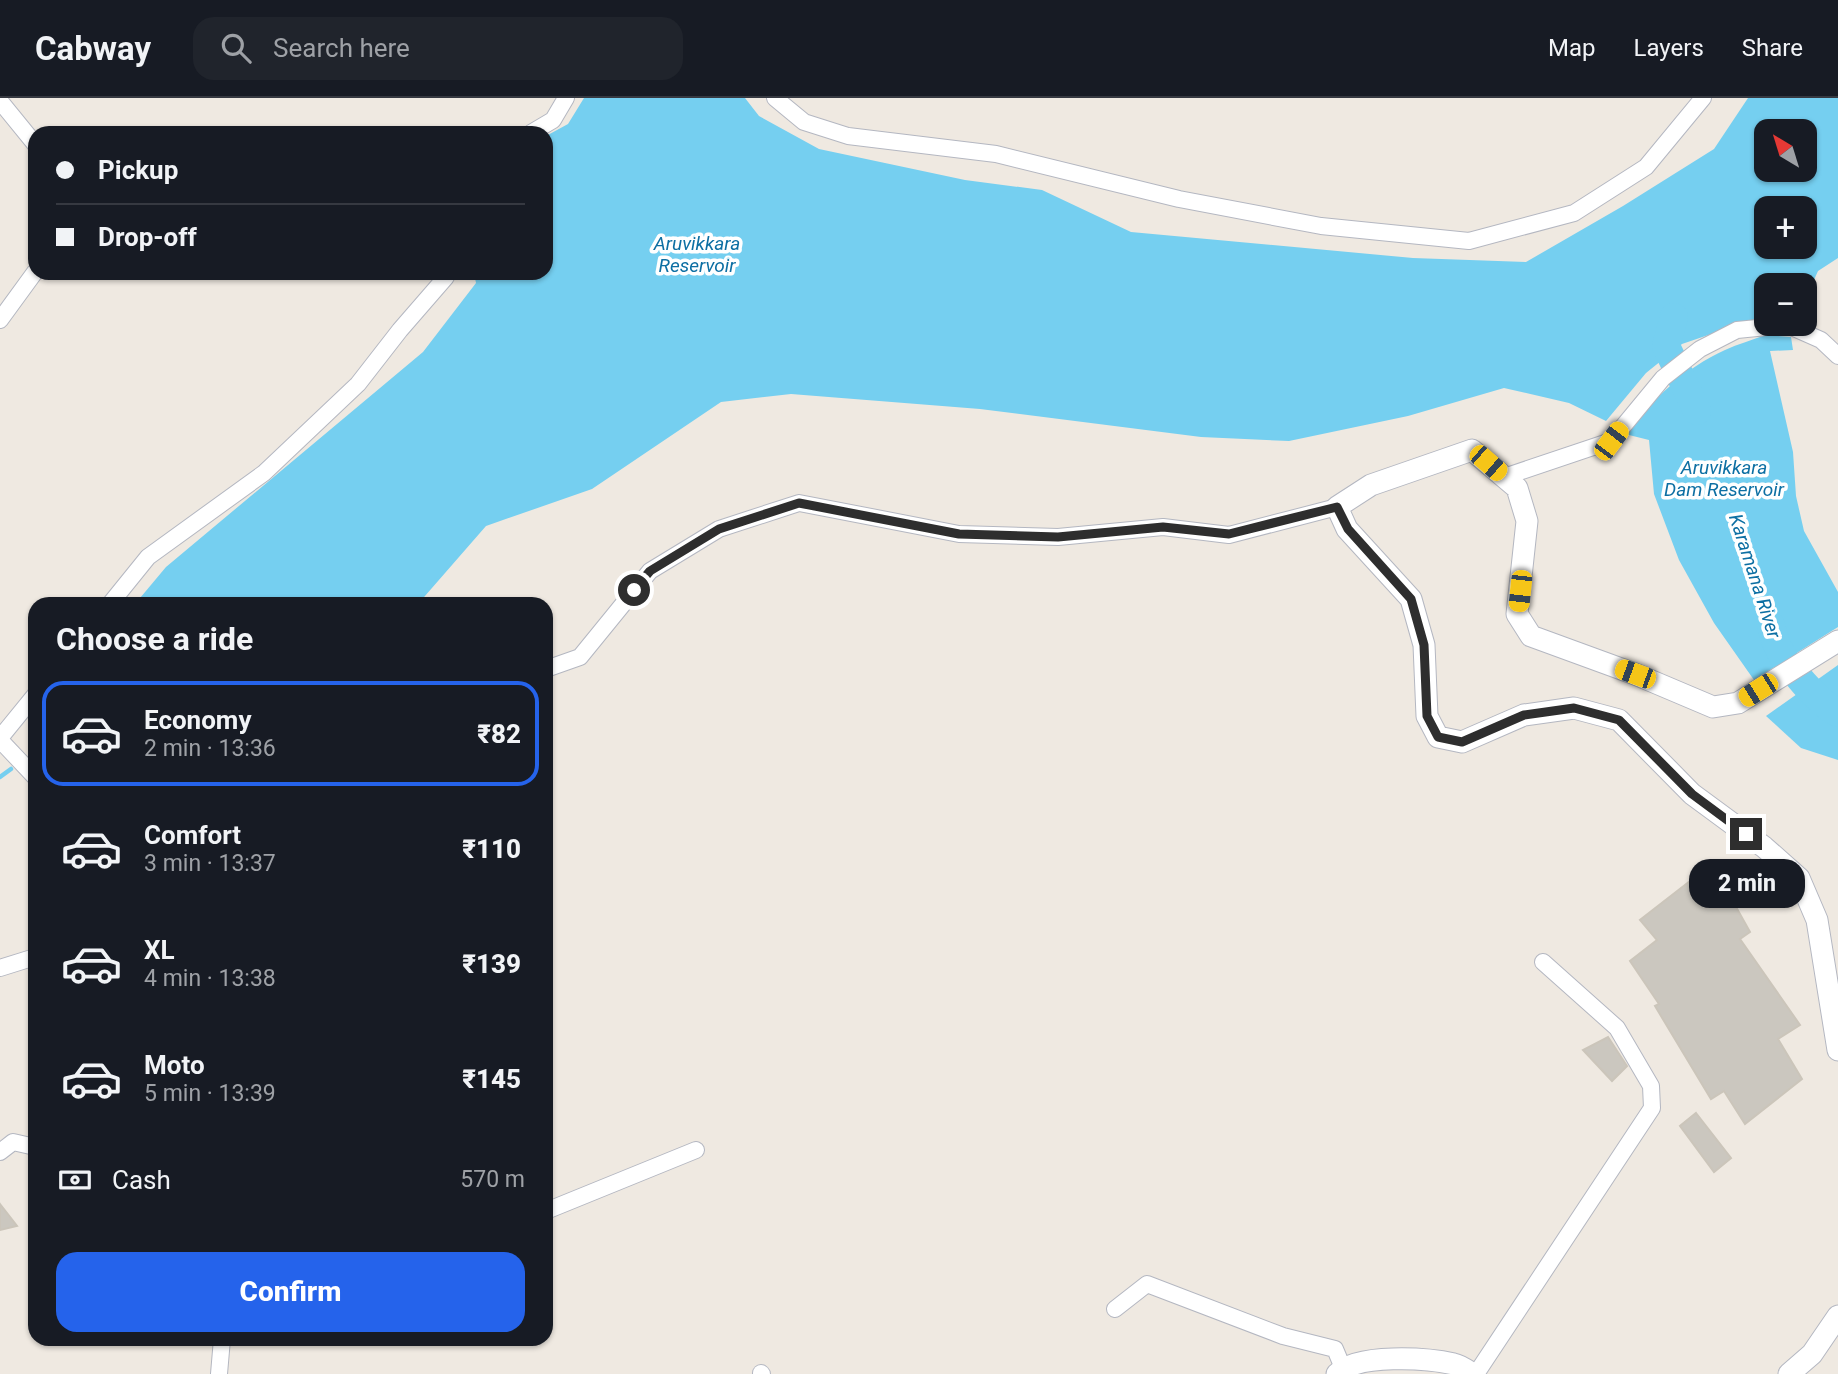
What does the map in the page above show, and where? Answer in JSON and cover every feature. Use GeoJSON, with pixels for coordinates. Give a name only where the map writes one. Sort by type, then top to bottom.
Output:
{"type":"FeatureCollection","features":[{"type":"Feature","properties":{"kind":"street"},"geometry":{"type":"LineString","coordinates":[[543,126],[553,120],[566,98]]}},
{"type":"Feature","properties":{"kind":"street"},"geometry":{"type":"LineString","coordinates":[[775,98],[804,122],[848,136],[996,155],[1179,199],[1321,226],[1469,241],[1574,213],[1646,167],[1703,98]]}},
{"type":"Feature","properties":{"kind":"street"},"geometry":{"type":"LineString","coordinates":[[0,100],[28,135]]}},
{"type":"Feature","properties":{"kind":"street"},"geometry":{"type":"LineString","coordinates":[[0,320],[29,280]]}},
{"type":"Feature","properties":{"kind":"street"},"geometry":{"type":"LineString","coordinates":[[116,597],[148,557],[264,473],[358,384],[443,280]]}},
{"type":"Feature","properties":{"kind":"street"},"geometry":{"type":"LineString","coordinates":[[1504,477],[1611,441],[1663,378],[1700,349],[1737,330],[1787,325],[1821,340],[1838,356]]}},
{"type":"Feature","properties":{"kind":"street"},"geometry":{"type":"LineString","coordinates":[[553,667],[580,657],[650,571],[719,529],[799,503],[959,534],[1058,537],[1163,527],[1229,534],[1337,507],[1371,485],[1472,450],[1517,488],[1527,521],[1517,614],[1531,636],[1635,674],[1713,707],[1738,703],[1838,641]]}},
{"type":"Feature","properties":{"kind":"street"},"geometry":{"type":"LineString","coordinates":[[1337,507],[1348,529],[1411,599],[1424,645],[1427,716],[1438,737],[1462,742],[1524,715],[1574,708],[1619,720],[1692,794],[1764,847],[1799,878],[1817,920],[1838,1049]]}},
{"type":"Feature","properties":{"kind":"street"},"geometry":{"type":"LineString","coordinates":[[28,706],[2,745],[28,770]]}},
{"type":"Feature","properties":{"kind":"street"},"geometry":{"type":"LineString","coordinates":[[0,968],[28,959]]}},
{"type":"Feature","properties":{"kind":"street"},"geometry":{"type":"LineString","coordinates":[[1115,1309],[1147,1284],[1283,1336],[1335,1349],[1340,1371],[1384,1358],[1456,1364],[1474,1374],[1652,1108],[1651,1086],[1617,1028],[1543,962]]}},
{"type":"Feature","properties":{"kind":"street"},"geometry":{"type":"LineString","coordinates":[[0,1152],[13,1142],[28,1145]]}},
{"type":"Feature","properties":{"kind":"street"},"geometry":{"type":"LineString","coordinates":[[553,1208],[696,1150]]}},
{"type":"Feature","properties":{"kind":"street"},"geometry":{"type":"LineString","coordinates":[[1789,1374],[1812,1354],[1838,1316]]}},
{"type":"Feature","properties":{"kind":"street"},"geometry":{"type":"LineString","coordinates":[[219,1374],[221,1346]]}},
{"type":"Feature","properties":{"kind":"water","name":"Aruvikkara Reservoir"},"geometry":{"type":"Polygon","coordinates":[[[584,98],[745,98],[759,116],[819,149],[965,180],[1042,190],[1131,232],[1413,258],[1526,262],[1714,149],[1748,98],[1838,98],[1838,258],[1817,273],[1754,273],[1754,319],[1682,344],[1646,373],[1606,421],[1569,403],[1504,388],[1408,416],[1289,441],[1201,437],[980,409],[791,394],[721,402],[592,489],[486,526],[424,597],[141,597],[166,567],[423,352],[476,283],[475,280],[553,280],[553,132],[568,124],[584,98]]]}},
{"type":"Feature","properties":{"kind":"water","name":"Aruvikkara Dam Reservoir"},"geometry":{"type":"Polygon","coordinates":[[[1763,336],[1791,337],[1793,350],[1770,351],[1793,452],[1796,496],[1804,531],[1838,592],[1838,627],[1754,680],[1714,623],[1679,560],[1654,494],[1649,440],[1625,434],[1646,409],[1683,375],[1711,357],[1763,336]]]}},
{"type":"Feature","properties":{"kind":"water"},"geometry":{"type":"Polygon","coordinates":[[[1838,665],[1838,760],[1801,748],[1766,716],[1838,665]]]}},
{"type":"Feature","properties":{"kind":"building"},"geometry":{"type":"Polygon","coordinates":[[[1712,864],[1750,932],[1740,939],[1800,1025],[1778,1039],[1802,1079],[1745,1124],[1724,1091],[1711,1099],[1655,1006],[1659,1004],[1630,961],[1657,940],[1640,920],[1712,864]]]}},
{"type":"Feature","properties":{"kind":"building"},"geometry":{"type":"Polygon","coordinates":[[[1608,1037],[1627,1066],[1612,1081],[1583,1050],[1608,1037]]]}},
{"type":"Feature","properties":{"kind":"building"},"geometry":{"type":"Polygon","coordinates":[[[1696,1113],[1731,1158],[1714,1172],[1680,1126],[1696,1113]]]}},
{"type":"Feature","properties":{"kind":"building"},"geometry":{"type":"Polygon","coordinates":[[[0,1204],[17,1226],[0,1230],[0,1204]]]}},
{"type":"Feature","properties":{"kind":"waterway","name":"Karamana River"},"geometry":{"type":"LineString","coordinates":[[1674,317],[1666,346],[1697,411]]}},
{"type":"Feature","properties":{"kind":"waterway","name":"Karamana River"},"geometry":{"type":"LineString","coordinates":[[1771,625],[1782,655],[1796,674],[1813,693],[1838,713]]}},
{"type":"Feature","properties":{"kind":"waterway"},"geometry":{"type":"LineString","coordinates":[[0,777],[11,769]]}},
{"type":"Feature","properties":{"kind":"route"},"geometry":{"type":"LineString","coordinates":[[634,590],[650,571],[719,529],[799,503],[959,534],[1058,537],[1163,527],[1229,534],[1337,507],[1348,529],[1411,599],[1424,645],[1427,716],[1438,737],[1462,742],[1524,715],[1574,708],[1619,720],[1692,794],[1746,834]]}}]}
